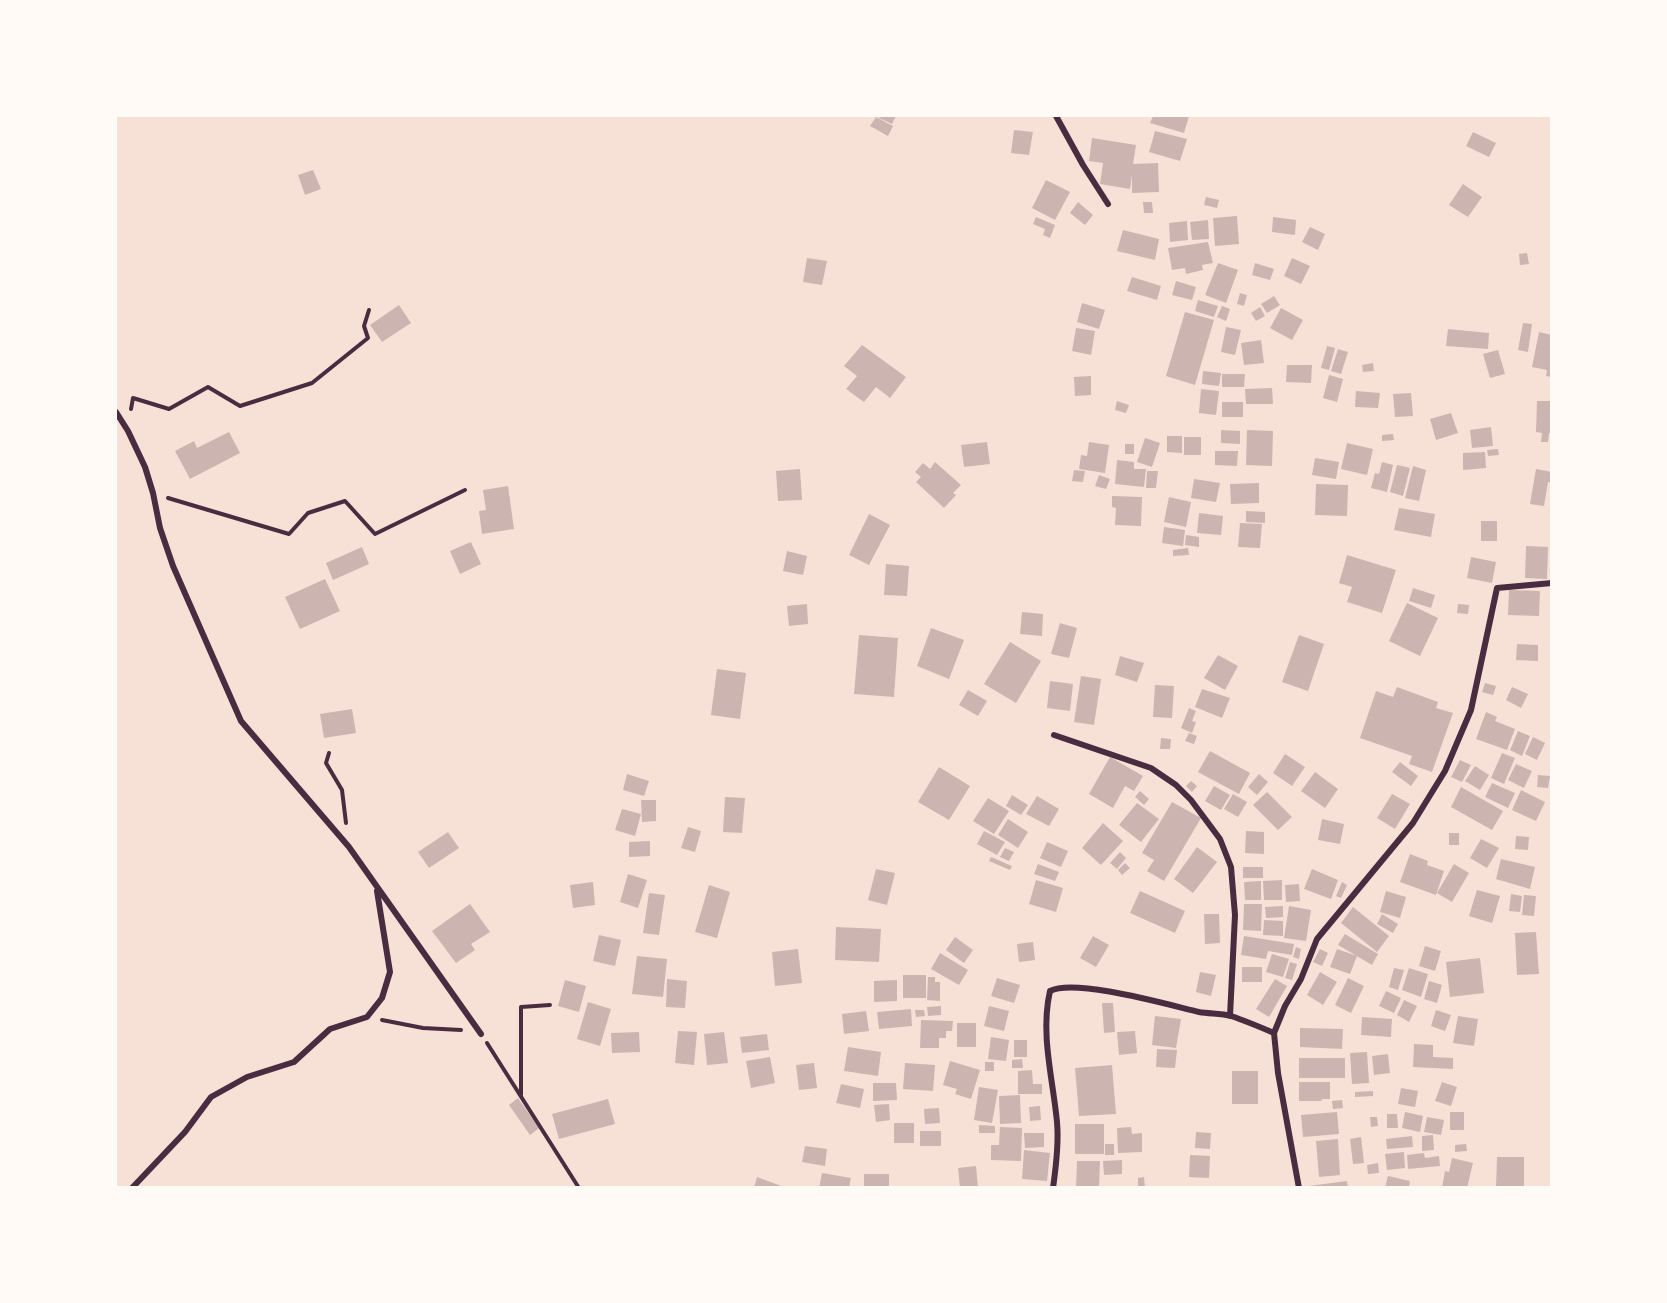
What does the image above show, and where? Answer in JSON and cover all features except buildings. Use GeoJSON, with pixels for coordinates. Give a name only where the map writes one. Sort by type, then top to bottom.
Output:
{"type":"FeatureCollection","features":[{"type":"Feature","properties":{"kind":"street"},"geometry":{"type":"LineString","coordinates":[[1056,116],[1108,204]]}},
{"type":"Feature","properties":{"kind":"street"},"geometry":{"type":"LineString","coordinates":[[116,412],[145,467],[160,528],[173,566],[241,721],[349,847],[481,1034]]}},
{"type":"Feature","properties":{"kind":"street"},"geometry":{"type":"LineString","coordinates":[[1299,1188],[1278,1073],[1274,1033],[1285,1006],[1301,979],[1317,939],[1413,823],[1445,771],[1472,710],[1497,588],[1551,583]]}},
{"type":"Feature","properties":{"kind":"street"},"geometry":{"type":"LineString","coordinates":[[1054,735],[1150,768],[1176,785],[1191,800],[1220,839],[1230,867],[1235,915],[1230,1016]]}},
{"type":"Feature","properties":{"kind":"street"},"geometry":{"type":"LineString","coordinates":[[132,1188],[185,1132],[211,1097],[248,1077],[294,1062],[330,1029],[367,1017],[382,998],[390,972],[377,888]]}},
{"type":"Feature","properties":{"kind":"street"},"geometry":{"type":"LineString","coordinates":[[1053,1188],[1058,1125],[1046,1029],[1046,1009],[1050,991],[1065,987],[1105,991],[1230,1016],[1274,1033]]}},
{"type":"Feature","properties":{"kind":"path"},"geometry":{"type":"LineString","coordinates":[[128,431],[133,398],[170,409],[208,387],[240,406],[312,383],[368,338],[364,326],[369,310]]}},
{"type":"Feature","properties":{"kind":"path"},"geometry":{"type":"LineString","coordinates":[[153,493],[289,534],[308,513],[345,501],[375,534],[465,490]]}},
{"type":"Feature","properties":{"kind":"path"},"geometry":{"type":"LineString","coordinates":[[329,753],[326,763],[342,790],[349,847]]}},
{"type":"Feature","properties":{"kind":"path"},"geometry":{"type":"LineString","coordinates":[[521,1095],[521,1007],[550,1005]]}},
{"type":"Feature","properties":{"kind":"path"},"geometry":{"type":"LineString","coordinates":[[367,1017],[423,1028],[466,1030],[481,1034],[579,1188]]}}]}
